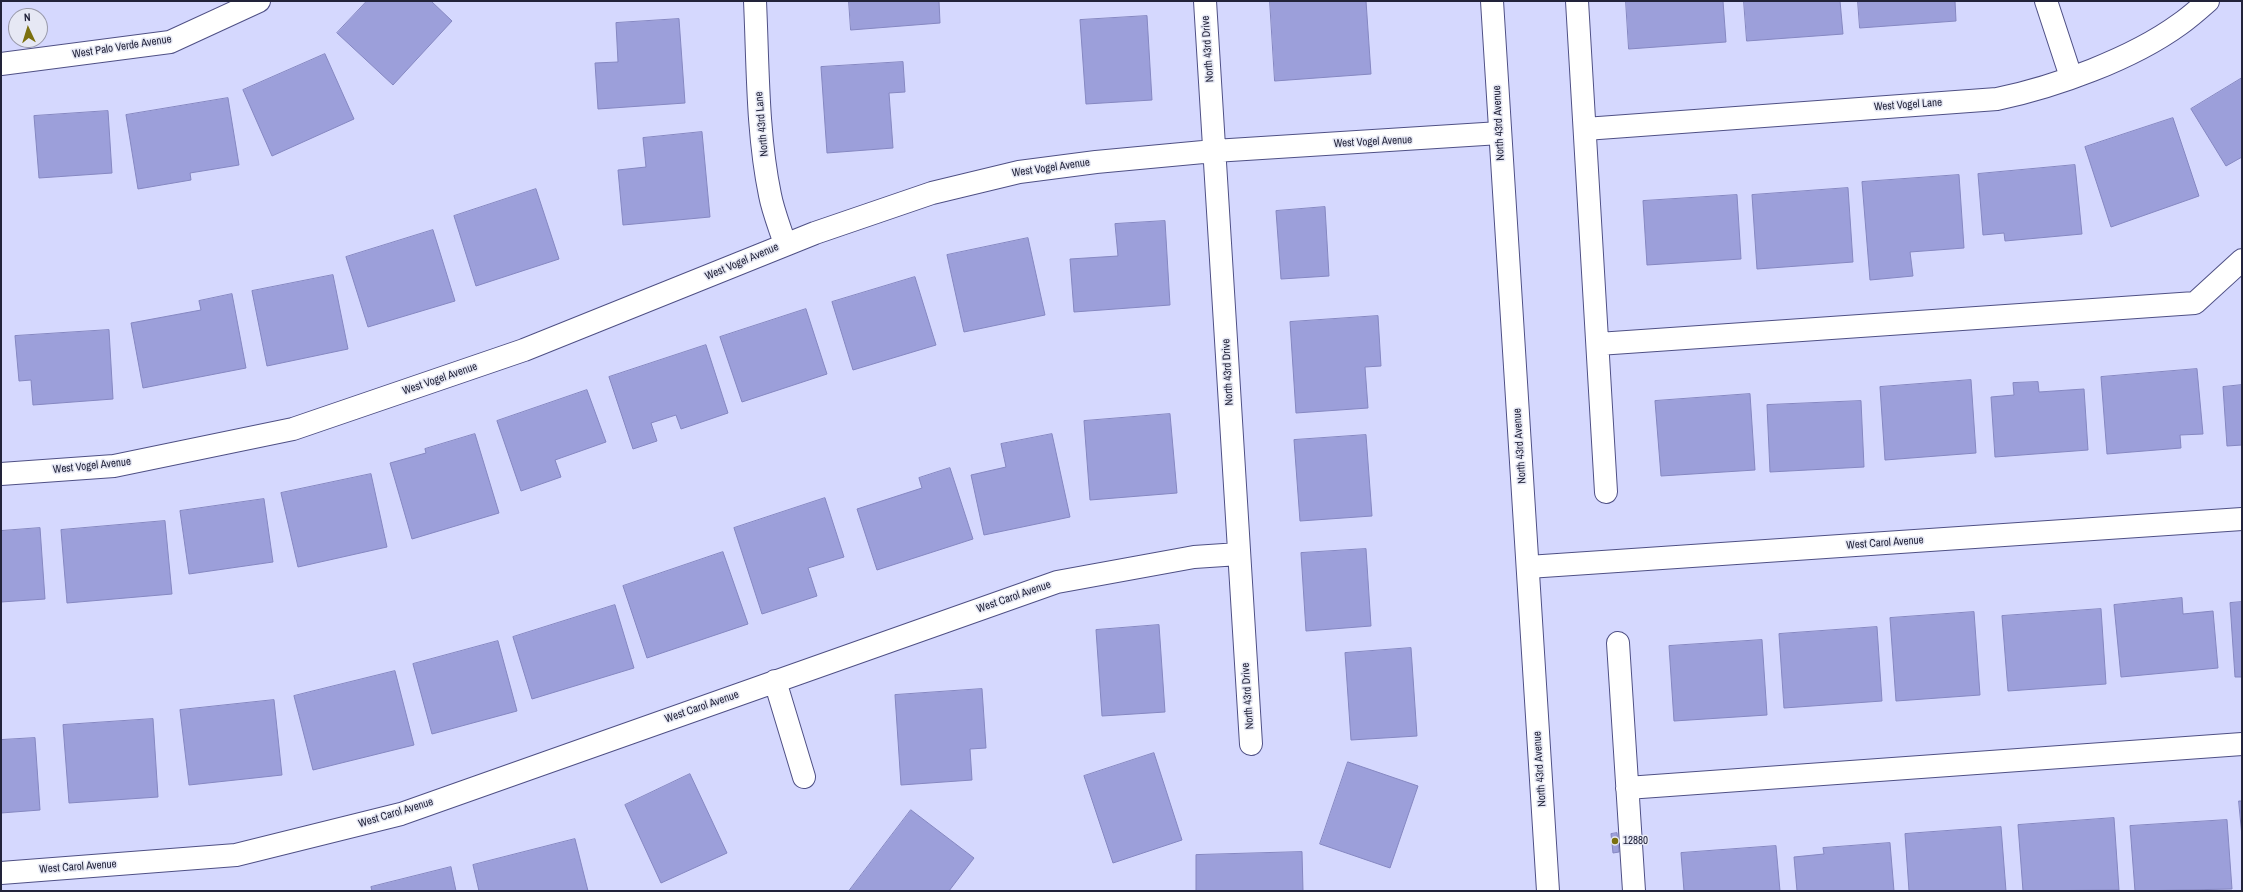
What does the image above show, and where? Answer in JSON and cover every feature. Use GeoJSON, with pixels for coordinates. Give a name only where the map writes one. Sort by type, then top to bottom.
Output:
{"type":"FeatureCollection","features":[{"type":"Feature","properties":{"kind":"street","name":"West Palo Verde Avenue"},"geometry":{"type":"LineString","coordinates":[[1,64],[170,42],[259,1]]}},
{"type":"Feature","properties":{"kind":"street","name":"North 43rd Lane"},"geometry":{"type":"LineString","coordinates":[[755,1],[759,100],[764,154],[770,195],[785,244]]}},
{"type":"Feature","properties":{"kind":"street","name":"North 43rd Drive"},"geometry":{"type":"LineString","coordinates":[[1205,1],[1251,744]]}},
{"type":"Feature","properties":{"kind":"street","name":"North 43rd Avenue"},"geometry":{"type":"LineString","coordinates":[[1492,1],[1548,891]]}},
{"type":"Feature","properties":{"kind":"street"},"geometry":{"type":"LineString","coordinates":[[1578,1],[1606,492]]}},
{"type":"Feature","properties":{"kind":"street"},"geometry":{"type":"LineString","coordinates":[[2046,1],[2071,78]]}},
{"type":"Feature","properties":{"kind":"street","name":"West Vogel Lane"},"geometry":{"type":"LineString","coordinates":[[1585,129],[1997,99],[2028,92],[2071,78],[2130,53],[2179,25],[2208,1]]}},
{"type":"Feature","properties":{"kind":"street","name":"West Vogel Avenue"},"geometry":{"type":"LineString","coordinates":[[1,474],[114,466],[293,429],[524,350],[785,244],[932,193],[1019,172],[1096,162],[1214,151],[1500,133]]}},
{"type":"Feature","properties":{"kind":"street"},"geometry":{"type":"LineString","coordinates":[[1598,344],[2195,303],[2242,260]]}},
{"type":"Feature","properties":{"kind":"street","name":"West Carol Avenue"},"geometry":{"type":"LineString","coordinates":[[1528,567],[2242,519]]}},
{"type":"Feature","properties":{"kind":"street","name":"West Carol Avenue"},"geometry":{"type":"LineString","coordinates":[[1,873],[244,853],[400,814],[1057,582],[1194,557],[1239,554]]}},
{"type":"Feature","properties":{"kind":"street"},"geometry":{"type":"LineString","coordinates":[[1618,643],[1634,891]]}},
{"type":"Feature","properties":{"kind":"street"},"geometry":{"type":"LineString","coordinates":[[776,681],[804,777]]}},
{"type":"Feature","properties":{"kind":"street"},"geometry":{"type":"LineString","coordinates":[[1628,788],[2242,744]]}},
{"type":"Feature","properties":{"kind":"building"},"geometry":{"type":"Polygon","coordinates":[[[367,1],[431,1],[452,21],[393,85],[337,33],[367,1]]]}},
{"type":"Feature","properties":{"kind":"building"},"geometry":{"type":"Polygon","coordinates":[[[849,1],[939,1],[940,23],[851,30],[849,1]]]}},
{"type":"Feature","properties":{"kind":"building"},"geometry":{"type":"Polygon","coordinates":[[[1270,1],[1366,1],[1371,74],[1275,81],[1270,1]]]}},
{"type":"Feature","properties":{"kind":"building"},"geometry":{"type":"Polygon","coordinates":[[[1626,1],[1723,1],[1726,42],[1629,49],[1626,1]]]}},
{"type":"Feature","properties":{"kind":"building"},"geometry":{"type":"Polygon","coordinates":[[[1744,1],[1840,1],[1843,34],[1747,41],[1744,1]]]}},
{"type":"Feature","properties":{"kind":"building"},"geometry":{"type":"Polygon","coordinates":[[[1858,1],[1955,1],[1956,21],[1860,28],[1858,1]]]}},
{"type":"Feature","properties":{"kind":"building"},"geometry":{"type":"Polygon","coordinates":[[[1147,16],[1152,100],[1086,104],[1080,20],[1147,16]]]}},
{"type":"Feature","properties":{"kind":"building"},"geometry":{"type":"Polygon","coordinates":[[[679,19],[685,103],[598,109],[595,63],[618,62],[616,23],[679,19]]]}},
{"type":"Feature","properties":{"kind":"building"},"geometry":{"type":"Polygon","coordinates":[[[325,54],[354,119],[272,156],[243,90],[325,54]]]}},
{"type":"Feature","properties":{"kind":"building"},"geometry":{"type":"Polygon","coordinates":[[[903,62],[905,92],[889,93],[893,148],[827,153],[821,67],[903,62]]]}},
{"type":"Feature","properties":{"kind":"building"},"geometry":{"type":"Polygon","coordinates":[[[2242,78],[2242,157],[2226,166],[2191,109],[2242,78]]]}},
{"type":"Feature","properties":{"kind":"building"},"geometry":{"type":"Polygon","coordinates":[[[228,98],[239,165],[190,173],[191,180],[138,189],[126,115],[228,98]]]}},
{"type":"Feature","properties":{"kind":"building"},"geometry":{"type":"Polygon","coordinates":[[[108,111],[112,173],[39,178],[34,116],[108,111]]]}},
{"type":"Feature","properties":{"kind":"building"},"geometry":{"type":"Polygon","coordinates":[[[2173,118],[2199,196],[2111,227],[2085,147],[2173,118]]]}},
{"type":"Feature","properties":{"kind":"building"},"geometry":{"type":"Polygon","coordinates":[[[702,132],[710,217],[623,225],[618,170],[646,167],[643,138],[702,132]]]}},
{"type":"Feature","properties":{"kind":"building"},"geometry":{"type":"Polygon","coordinates":[[[2075,165],[2082,234],[2005,241],[2004,233],[1983,235],[1978,174],[2075,165]]]}},
{"type":"Feature","properties":{"kind":"building"},"geometry":{"type":"Polygon","coordinates":[[[1959,175],[1964,248],[1910,252],[1913,276],[1870,280],[1862,182],[1959,175]]]}},
{"type":"Feature","properties":{"kind":"building"},"geometry":{"type":"Polygon","coordinates":[[[1848,188],[1853,262],[1757,269],[1752,195],[1848,188]]]}},
{"type":"Feature","properties":{"kind":"building"},"geometry":{"type":"Polygon","coordinates":[[[536,189],[559,259],[476,286],[454,216],[536,189]]]}},
{"type":"Feature","properties":{"kind":"building"},"geometry":{"type":"Polygon","coordinates":[[[1737,195],[1741,259],[1647,265],[1643,201],[1737,195]]]}},
{"type":"Feature","properties":{"kind":"building"},"geometry":{"type":"Polygon","coordinates":[[[1325,207],[1329,276],[1281,279],[1276,211],[1325,207]]]}},
{"type":"Feature","properties":{"kind":"building"},"geometry":{"type":"Polygon","coordinates":[[[1165,221],[1170,305],[1074,312],[1070,259],[1118,256],[1115,224],[1165,221]]]}},
{"type":"Feature","properties":{"kind":"building"},"geometry":{"type":"Polygon","coordinates":[[[433,230],[455,301],[368,327],[346,257],[433,230]]]}},
{"type":"Feature","properties":{"kind":"building"},"geometry":{"type":"Polygon","coordinates":[[[1028,238],[1045,315],[964,332],[947,255],[1028,238]]]}},
{"type":"Feature","properties":{"kind":"building"},"geometry":{"type":"Polygon","coordinates":[[[333,275],[348,349],[267,366],[252,291],[333,275]]]}},
{"type":"Feature","properties":{"kind":"building"},"geometry":{"type":"Polygon","coordinates":[[[915,277],[936,345],[853,370],[832,302],[915,277]]]}},
{"type":"Feature","properties":{"kind":"building"},"geometry":{"type":"Polygon","coordinates":[[[232,294],[246,368],[143,388],[131,323],[201,310],[199,301],[232,294]]]}},
{"type":"Feature","properties":{"kind":"building"},"geometry":{"type":"Polygon","coordinates":[[[806,309],[827,374],[742,402],[720,337],[806,309]]]}},
{"type":"Feature","properties":{"kind":"building"},"geometry":{"type":"Polygon","coordinates":[[[1378,316],[1381,366],[1365,367],[1368,408],[1296,413],[1290,322],[1378,316]]]}},
{"type":"Feature","properties":{"kind":"building"},"geometry":{"type":"Polygon","coordinates":[[[109,330],[113,399],[33,405],[31,380],[19,381],[15,336],[109,330]]]}},
{"type":"Feature","properties":{"kind":"building"},"geometry":{"type":"Polygon","coordinates":[[[706,345],[728,413],[681,429],[676,415],[651,423],[657,441],[633,449],[609,377],[706,345]]]}},
{"type":"Feature","properties":{"kind":"building"},"geometry":{"type":"Polygon","coordinates":[[[2197,369],[2203,434],[2180,435],[2181,448],[2107,454],[2101,377],[2197,369]]]}},
{"type":"Feature","properties":{"kind":"building"},"geometry":{"type":"Polygon","coordinates":[[[1971,380],[1976,453],[1885,460],[1880,387],[1971,380]]]}},
{"type":"Feature","properties":{"kind":"building"},"geometry":{"type":"Polygon","coordinates":[[[2038,382],[2039,392],[2084,389],[2088,450],[1995,457],[1991,397],[2014,395],[2013,383],[2038,382]]]}},
{"type":"Feature","properties":{"kind":"building"},"geometry":{"type":"Polygon","coordinates":[[[2242,385],[2242,445],[2227,446],[2223,387],[2242,385]]]}},
{"type":"Feature","properties":{"kind":"building"},"geometry":{"type":"Polygon","coordinates":[[[587,390],[606,442],[555,460],[561,477],[521,491],[497,421],[587,390]]]}},
{"type":"Feature","properties":{"kind":"building"},"geometry":{"type":"Polygon","coordinates":[[[1750,394],[1755,470],[1661,476],[1655,401],[1750,394]]]}},
{"type":"Feature","properties":{"kind":"building"},"geometry":{"type":"Polygon","coordinates":[[[1861,401],[1864,467],[1770,472],[1767,405],[1861,401]]]}},
{"type":"Feature","properties":{"kind":"building"},"geometry":{"type":"Polygon","coordinates":[[[1170,414],[1177,493],[1090,500],[1084,421],[1170,414]]]}},
{"type":"Feature","properties":{"kind":"building"},"geometry":{"type":"Polygon","coordinates":[[[475,434],[499,513],[412,539],[390,463],[426,453],[425,449],[475,434]]]}},
{"type":"Feature","properties":{"kind":"building"},"geometry":{"type":"Polygon","coordinates":[[[1052,434],[1070,517],[984,535],[971,475],[1006,467],[1001,444],[1052,434]]]}},
{"type":"Feature","properties":{"kind":"building"},"geometry":{"type":"Polygon","coordinates":[[[1366,435],[1372,516],[1300,521],[1294,440],[1366,435]]]}},
{"type":"Feature","properties":{"kind":"building"},"geometry":{"type":"Polygon","coordinates":[[[950,468],[973,539],[877,570],[857,509],[922,488],[919,478],[950,468]]]}},
{"type":"Feature","properties":{"kind":"building"},"geometry":{"type":"Polygon","coordinates":[[[371,474],[387,547],[298,567],[281,493],[371,474]]]}},
{"type":"Feature","properties":{"kind":"building"},"geometry":{"type":"Polygon","coordinates":[[[825,498],[844,557],[808,568],[817,596],[762,614],[734,528],[825,498]]]}},
{"type":"Feature","properties":{"kind":"building"},"geometry":{"type":"Polygon","coordinates":[[[264,499],[273,562],[189,574],[180,511],[264,499]]]}},
{"type":"Feature","properties":{"kind":"building"},"geometry":{"type":"Polygon","coordinates":[[[165,521],[172,594],[67,603],[61,530],[165,521]]]}},
{"type":"Feature","properties":{"kind":"building"},"geometry":{"type":"Polygon","coordinates":[[[40,528],[45,599],[1,602],[1,531],[40,528]]]}},
{"type":"Feature","properties":{"kind":"building"},"geometry":{"type":"Polygon","coordinates":[[[1366,549],[1371,626],[1306,631],[1301,553],[1366,549]]]}},
{"type":"Feature","properties":{"kind":"building"},"geometry":{"type":"Polygon","coordinates":[[[723,552],[748,624],[647,658],[623,586],[723,552]]]}},
{"type":"Feature","properties":{"kind":"building"},"geometry":{"type":"Polygon","coordinates":[[[2182,598],[2183,614],[2213,611],[2218,668],[2121,677],[2114,605],[2182,598]]]}},
{"type":"Feature","properties":{"kind":"building"},"geometry":{"type":"Polygon","coordinates":[[[2242,602],[2242,677],[2235,677],[2230,603],[2242,602]]]}},
{"type":"Feature","properties":{"kind":"building"},"geometry":{"type":"Polygon","coordinates":[[[615,605],[634,668],[532,699],[513,637],[615,605]]]}},
{"type":"Feature","properties":{"kind":"building"},"geometry":{"type":"Polygon","coordinates":[[[2101,609],[2106,684],[2008,691],[2002,616],[2101,609]]]}},
{"type":"Feature","properties":{"kind":"building"},"geometry":{"type":"Polygon","coordinates":[[[1974,612],[1980,695],[1896,701],[1890,618],[1974,612]]]}},
{"type":"Feature","properties":{"kind":"building"},"geometry":{"type":"Polygon","coordinates":[[[1159,625],[1165,712],[1102,716],[1096,630],[1159,625]]]}},
{"type":"Feature","properties":{"kind":"building"},"geometry":{"type":"Polygon","coordinates":[[[1877,627],[1882,701],[1784,708],[1779,634],[1877,627]]]}},
{"type":"Feature","properties":{"kind":"building"},"geometry":{"type":"Polygon","coordinates":[[[1762,640],[1767,715],[1674,721],[1669,646],[1762,640]]]}},
{"type":"Feature","properties":{"kind":"building"},"geometry":{"type":"Polygon","coordinates":[[[498,641],[517,711],[432,734],[413,664],[498,641]]]}},
{"type":"Feature","properties":{"kind":"building"},"geometry":{"type":"Polygon","coordinates":[[[1411,648],[1417,736],[1351,740],[1345,653],[1411,648]]]}},
{"type":"Feature","properties":{"kind":"building"},"geometry":{"type":"Polygon","coordinates":[[[395,671],[414,745],[313,770],[294,696],[395,671]]]}},
{"type":"Feature","properties":{"kind":"building"},"geometry":{"type":"Polygon","coordinates":[[[982,689],[986,748],[970,749],[972,780],[901,785],[895,695],[982,689]]]}},
{"type":"Feature","properties":{"kind":"building"},"geometry":{"type":"Polygon","coordinates":[[[274,700],[282,775],[189,785],[180,710],[274,700]]]}},
{"type":"Feature","properties":{"kind":"building"},"geometry":{"type":"Polygon","coordinates":[[[153,719],[158,797],[69,803],[63,725],[153,719]]]}},
{"type":"Feature","properties":{"kind":"building"},"geometry":{"type":"Polygon","coordinates":[[[35,738],[40,810],[1,813],[1,740],[35,738]]]}},
{"type":"Feature","properties":{"kind":"building"},"geometry":{"type":"Polygon","coordinates":[[[1154,753],[1182,840],[1113,863],[1084,776],[1154,753]]]}},
{"type":"Feature","properties":{"kind":"building"},"geometry":{"type":"Polygon","coordinates":[[[1348,762],[1418,786],[1390,868],[1320,844],[1348,762]]]}},
{"type":"Feature","properties":{"kind":"building"},"geometry":{"type":"Polygon","coordinates":[[[690,774],[727,853],[661,883],[625,805],[690,774]]]}},
{"type":"Feature","properties":{"kind":"building"},"geometry":{"type":"Polygon","coordinates":[[[2239,801],[2242,801],[2242,836],[2239,801]]]}},
{"type":"Feature","properties":{"kind":"building"},"geometry":{"type":"Polygon","coordinates":[[[911,810],[974,858],[949,891],[849,891],[911,810]]]}},
{"type":"Feature","properties":{"kind":"building"},"geometry":{"type":"Polygon","coordinates":[[[2114,818],[2119,890],[2023,891],[2018,825],[2114,818]]]}},
{"type":"Feature","properties":{"kind":"building"},"geometry":{"type":"Polygon","coordinates":[[[2227,820],[2232,889],[2135,891],[2130,826],[2227,820]]]}},
{"type":"Feature","properties":{"kind":"building"},"geometry":{"type":"Polygon","coordinates":[[[2001,827],[2006,891],[1909,891],[1905,834],[2001,827]]]}},
{"type":"Feature","properties":{"kind":"building"},"geometry":{"type":"Polygon","coordinates":[[[1617,833],[1619,852],[1613,853],[1611,834],[1617,833]]]}},
{"type":"Feature","properties":{"kind":"building"},"geometry":{"type":"Polygon","coordinates":[[[575,839],[588,891],[479,891],[473,865],[575,839]]]}},
{"type":"Feature","properties":{"kind":"building"},"geometry":{"type":"Polygon","coordinates":[[[1890,843],[1894,891],[1797,891],[1794,857],[1824,854],[1823,848],[1890,843]]]}},
{"type":"Feature","properties":{"kind":"building"},"geometry":{"type":"Polygon","coordinates":[[[1776,846],[1780,891],[1684,891],[1681,853],[1776,846]]]}},
{"type":"Feature","properties":{"kind":"building"},"geometry":{"type":"Polygon","coordinates":[[[1302,852],[1303,891],[1196,891],[1196,855],[1302,852]]]}},
{"type":"Feature","properties":{"kind":"building"},"geometry":{"type":"Polygon","coordinates":[[[451,867],[456,891],[372,891],[371,887],[451,867]]]}},
{"type":"Feature","properties":{"kind":"place","name":"12880"},"geometry":{"type":"Point","coordinates":[1615,841]}}]}
